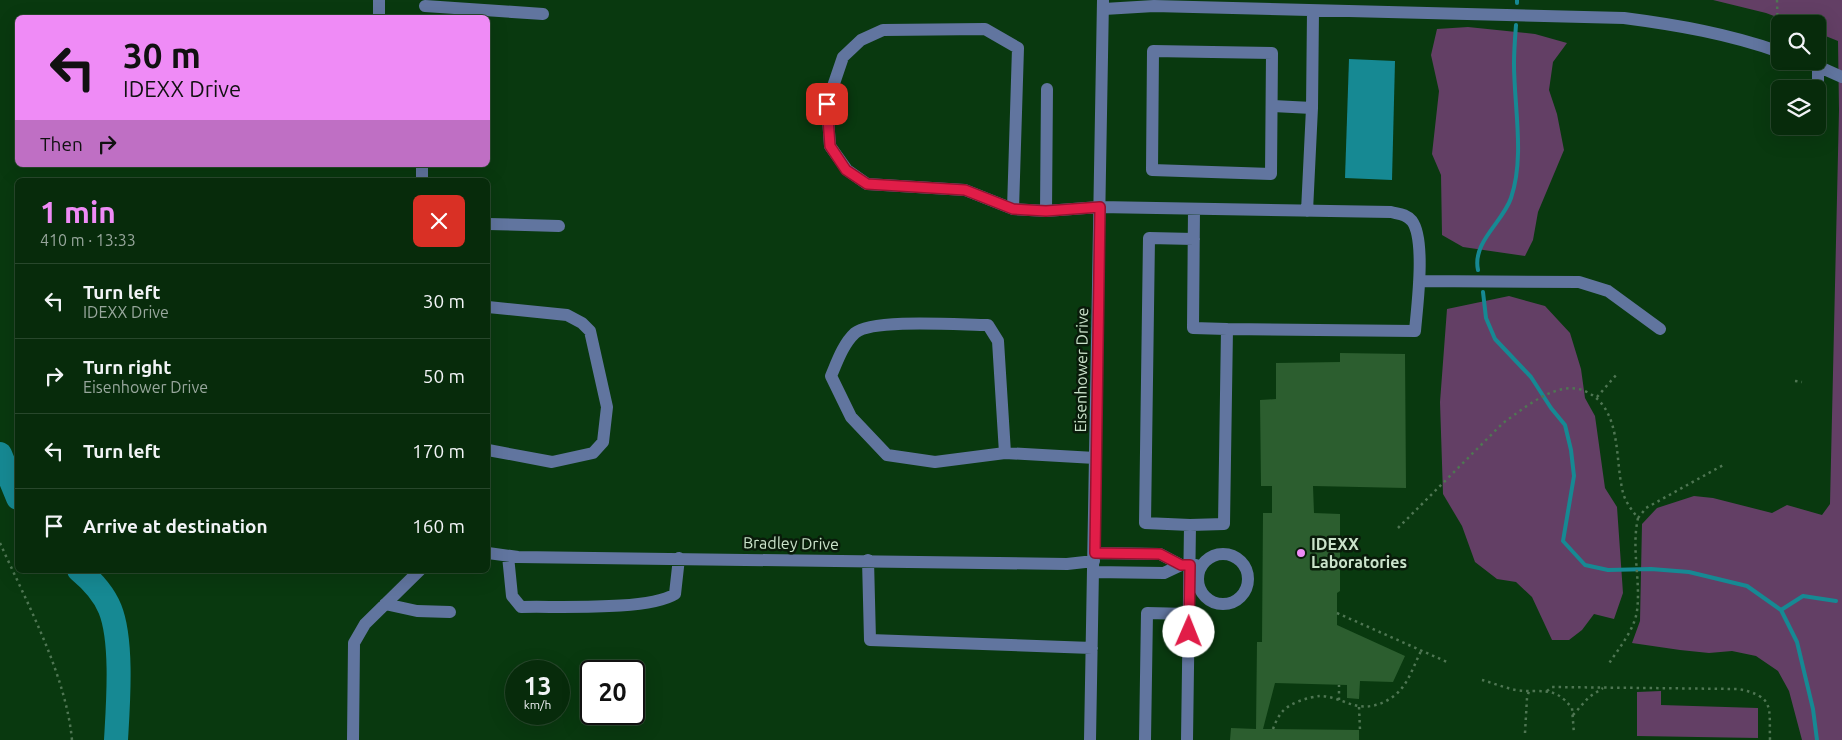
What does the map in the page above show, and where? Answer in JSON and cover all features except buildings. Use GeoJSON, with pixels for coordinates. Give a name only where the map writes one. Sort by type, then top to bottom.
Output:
{"type":"FeatureCollection","features":[{"type":"Feature","properties":{"kind":"street"},"geometry":{"type":"LineString","coordinates":[[379,0],[379,15]]}},
{"type":"Feature","properties":{"kind":"street"},"geometry":{"type":"LineString","coordinates":[[1104,5],[1313,11],[1580,15],[1681,25],[1722,34],[1771,49]]}},
{"type":"Feature","properties":{"kind":"street","name":"Eisenhower Drive"},"geometry":{"type":"LineString","coordinates":[[1090,740],[1104,5]]}},
{"type":"Feature","properties":{"kind":"street"},"geometry":{"type":"LineString","coordinates":[[425,8],[544,14]]}},
{"type":"Feature","properties":{"kind":"street"},"geometry":{"type":"LineString","coordinates":[[1307,211],[1312,108],[1313,11]]}},
{"type":"Feature","properties":{"kind":"street"},"geometry":{"type":"LineString","coordinates":[[1013,209],[1018,48],[985,29],[883,30],[861,40],[843,57],[827,104],[830,146],[846,170],[867,184],[965,190],[1013,209],[1046,211],[1100,207],[1194,208],[1391,212],[1405,215],[1413,222],[1419,240],[1419,281],[1415,331],[1193,328],[1194,208]]}},
{"type":"Feature","properties":{"kind":"street"},"geometry":{"type":"LineString","coordinates":[[1152,51],[1272,53],[1273,106],[1271,174],[1152,170],[1152,51]]}},
{"type":"Feature","properties":{"kind":"street"},"geometry":{"type":"LineString","coordinates":[[1826,70],[1842,77]]}},
{"type":"Feature","properties":{"kind":"street"},"geometry":{"type":"LineString","coordinates":[[1046,211],[1047,89]]}},
{"type":"Feature","properties":{"kind":"street"},"geometry":{"type":"LineString","coordinates":[[1273,106],[1312,108]]}},
{"type":"Feature","properties":{"kind":"street"},"geometry":{"type":"LineString","coordinates":[[490,224],[559,226]]}},
{"type":"Feature","properties":{"kind":"street"},"geometry":{"type":"LineString","coordinates":[[1194,239],[1149,238],[1145,523],[1224,524],[1227,329]]}},
{"type":"Feature","properties":{"kind":"street"},"geometry":{"type":"LineString","coordinates":[[1419,281],[1579,282],[1608,291],[1660,328]]}},
{"type":"Feature","properties":{"kind":"street"},"geometry":{"type":"LineString","coordinates":[[490,307],[567,315],[582,323],[590,331],[607,407],[603,442],[593,453],[552,462],[490,450]]}},
{"type":"Feature","properties":{"kind":"street"},"geometry":{"type":"LineString","coordinates":[[1005,453],[998,341],[995,333],[988,325],[886,324],[856,332],[841,353],[831,376],[851,417],[887,455],[935,462],[1005,453],[1095,458]]}},
{"type":"Feature","properties":{"kind":"street"},"geometry":{"type":"LineString","coordinates":[[1187,740],[1191,565],[1190,525]]}},
{"type":"Feature","properties":{"kind":"street","name":"Bradley Drive"},"geometry":{"type":"LineString","coordinates":[[490,553],[508,556],[1067,564],[1094,562]]}},
{"type":"Feature","properties":{"kind":"street"},"geometry":{"type":"LineString","coordinates":[[1094,562],[1160,554],[1191,565]]}},
{"type":"Feature","properties":{"kind":"street"},"geometry":{"type":"LineString","coordinates":[[1094,562],[1164,573],[1191,565],[1214,555],[1222,554],[1237,558],[1243,564],[1248,579],[1247,588],[1236,601],[1228,604],[1211,602],[1204,596],[1191,565]]}},
{"type":"Feature","properties":{"kind":"street"},"geometry":{"type":"LineString","coordinates":[[508,556],[512,596],[521,606],[644,604],[668,598],[675,594],[680,558]]}},
{"type":"Feature","properties":{"kind":"street"},"geometry":{"type":"LineString","coordinates":[[868,560],[870,640],[1092,648]]}},
{"type":"Feature","properties":{"kind":"street"},"geometry":{"type":"LineString","coordinates":[[353,740],[354,643],[365,624],[417,573]]}},
{"type":"Feature","properties":{"kind":"street"},"geometry":{"type":"LineString","coordinates":[[386,604],[417,612],[450,612]]}},
{"type":"Feature","properties":{"kind":"street"},"geometry":{"type":"LineString","coordinates":[[1145,740],[1147,613],[1189,614]]}},
{"type":"Feature","properties":{"kind":"path"},"geometry":{"type":"LineString","coordinates":[[1778,0],[1778,15]]}},
{"type":"Feature","properties":{"kind":"path"},"geometry":{"type":"LineString","coordinates":[[1597,397],[1617,374]]}},
{"type":"Feature","properties":{"kind":"path"},"geometry":{"type":"LineString","coordinates":[[1795,381],[1802,382]]}},
{"type":"Feature","properties":{"kind":"path"},"geometry":{"type":"LineString","coordinates":[[1398,528],[1503,423],[1547,395],[1571,387],[1597,397],[1611,418],[1622,489],[1628,504],[1638,518]]}},
{"type":"Feature","properties":{"kind":"path"},"geometry":{"type":"LineString","coordinates":[[1608,665],[1630,631],[1637,612],[1638,593],[1635,546],[1638,518],[1646,508],[1725,464]]}},
{"type":"Feature","properties":{"kind":"path"},"geometry":{"type":"LineString","coordinates":[[0,543],[47,647],[70,717],[72,740]]}},
{"type":"Feature","properties":{"kind":"path"},"geometry":{"type":"LineString","coordinates":[[1337,613],[1447,662]]}},
{"type":"Feature","properties":{"kind":"path"},"geometry":{"type":"LineString","coordinates":[[1272,729],[1283,711],[1299,702],[1320,696],[1359,706],[1369,707],[1382,703],[1403,688],[1421,650]]}},
{"type":"Feature","properties":{"kind":"path"},"geometry":{"type":"LineString","coordinates":[[1482,680],[1514,690],[1547,691],[1558,694],[1572,708],[1574,734]]}},
{"type":"Feature","properties":{"kind":"path"},"geometry":{"type":"LineString","coordinates":[[1339,685],[1339,700]]}},
{"type":"Feature","properties":{"kind":"path"},"geometry":{"type":"LineString","coordinates":[[1547,691],[1552,687],[1604,687],[1730,689],[1758,693],[1766,700],[1769,709],[1770,740]]}},
{"type":"Feature","properties":{"kind":"path"},"geometry":{"type":"LineString","coordinates":[[1573,715],[1589,697],[1604,687]]}},
{"type":"Feature","properties":{"kind":"path"},"geometry":{"type":"LineString","coordinates":[[1525,733],[1529,691]]}},
{"type":"Feature","properties":{"kind":"path"},"geometry":{"type":"LineString","coordinates":[[1359,706],[1360,730]]}},
{"type":"Feature","properties":{"kind":"shaded area"},"geometry":{"type":"Polygon","coordinates":[[[1713,0],[1842,0],[1842,740],[1802,740],[1789,691],[1778,671],[1756,656],[1732,651],[1709,653],[1632,643],[1640,621],[1642,524],[1657,508],[1694,496],[1713,498],[1772,513],[1787,505],[1822,515],[1830,504],[1839,110],[1838,41],[1826,36],[1826,15],[1771,15],[1713,0]]]}},
{"type":"Feature","properties":{"kind":"shaded area"},"geometry":{"type":"Polygon","coordinates":[[[1468,27],[1535,34],[1567,43],[1553,62],[1549,90],[1557,114],[1564,150],[1538,212],[1533,240],[1525,256],[1463,247],[1442,235],[1441,175],[1432,154],[1439,91],[1431,55],[1437,29],[1468,27]]]}},
{"type":"Feature","properties":{"kind":"shaded area"},"geometry":{"type":"Polygon","coordinates":[[[1509,296],[1545,306],[1570,333],[1581,369],[1585,398],[1595,416],[1605,488],[1617,507],[1623,593],[1614,619],[1594,614],[1582,630],[1569,640],[1552,640],[1532,597],[1516,582],[1497,579],[1475,562],[1462,526],[1443,494],[1440,402],[1447,309],[1509,296]]]}},
{"type":"Feature","properties":{"kind":"shaded area"},"geometry":{"type":"Polygon","coordinates":[[[1661,691],[1661,705],[1758,708],[1758,738],[1637,736],[1637,692],[1661,691]]]}},
{"type":"Feature","properties":{"kind":"water"},"geometry":{"type":"Polygon","coordinates":[[[1349,59],[1395,61],[1392,180],[1345,178],[1349,59]]]}},
{"type":"Feature","properties":{"kind":"waterway"},"geometry":{"type":"LineString","coordinates":[[1478,270],[1477,260],[1480,250],[1507,207],[1515,182],[1518,149],[1514,80],[1516,25]]}},
{"type":"Feature","properties":{"kind":"waterway"},"geometry":{"type":"LineString","coordinates":[[1483,292],[1486,318],[1495,339],[1531,377],[1551,408],[1565,425],[1571,450],[1574,476],[1563,541],[1585,565],[1608,570],[1651,569],[1689,572],[1747,586],[1781,610],[1797,642],[1813,709],[1817,740]]}},
{"type":"Feature","properties":{"kind":"waterway"},"geometry":{"type":"LineString","coordinates":[[0,454],[15,491]]}},
{"type":"Feature","properties":{"kind":"waterway"},"geometry":{"type":"LineString","coordinates":[[82,573],[101,593],[110,609],[114,622],[119,673],[116,740]]}},
{"type":"Feature","properties":{"kind":"waterway"},"geometry":{"type":"LineString","coordinates":[[1781,610],[1803,596],[1836,601]]}},
{"type":"Feature","properties":{"kind":"place","name":"IDEXX Laboratories"},"geometry":{"type":"Point","coordinates":[1301,553]}},
{"type":"Feature","properties":{"kind":"route"},"geometry":{"type":"LineString","coordinates":[[827,104],[830,146],[846,170],[867,184],[965,190],[1013,209],[1046,211],[1100,207],[1095,553],[1160,554],[1181,565],[1190,565],[1189,632]]}}]}
